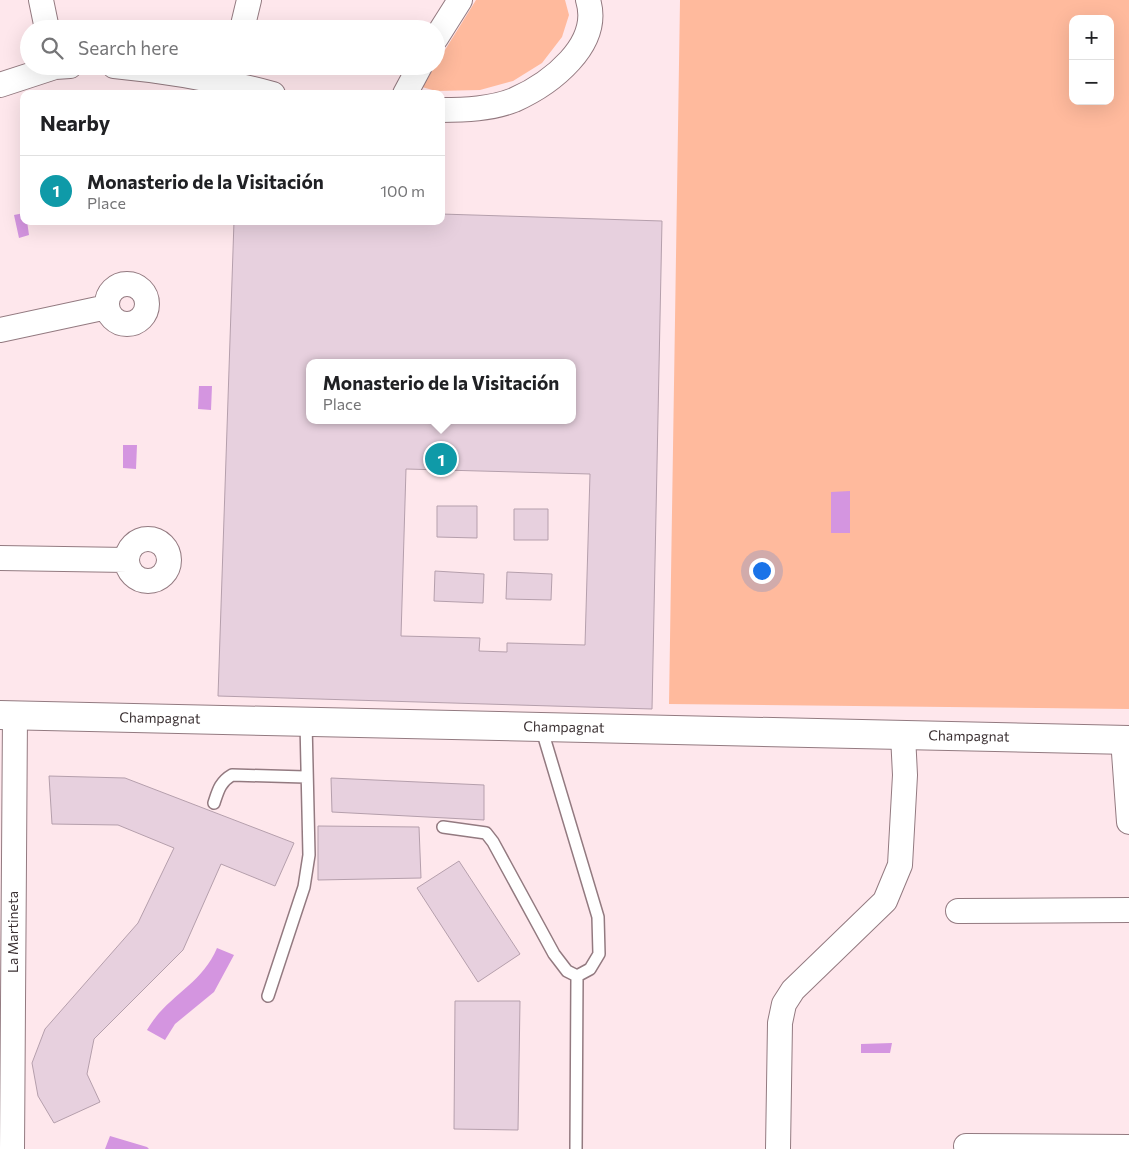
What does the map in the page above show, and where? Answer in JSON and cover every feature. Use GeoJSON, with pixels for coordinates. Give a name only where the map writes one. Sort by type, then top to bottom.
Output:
{"type":"FeatureCollection","features":[{"type":"Feature","properties":{"kind":"street"},"geometry":{"type":"LineString","coordinates":[[41,0],[45,20]]}},
{"type":"Feature","properties":{"kind":"street"},"geometry":{"type":"LineString","coordinates":[[244,20],[249,0]]}},
{"type":"Feature","properties":{"kind":"street"},"geometry":{"type":"LineString","coordinates":[[445,24],[460,0]]}},
{"type":"Feature","properties":{"kind":"street"},"geometry":{"type":"LineString","coordinates":[[445,110],[482,108],[513,100],[558,72],[584,42],[590,26],[588,0]]}},
{"type":"Feature","properties":{"kind":"street"},"geometry":{"type":"LineString","coordinates":[[0,85],[29,75]]}},
{"type":"Feature","properties":{"kind":"street"},"geometry":{"type":"LineString","coordinates":[[232,75],[264,90]]}},
{"type":"Feature","properties":{"kind":"street"},"geometry":{"type":"LineString","coordinates":[[407,90],[415,75]]}},
{"type":"Feature","properties":{"kind":"street"},"geometry":{"type":"LineString","coordinates":[[0,330],[107,307]]}},
{"type":"Feature","properties":{"kind":"street"},"geometry":{"type":"LineString","coordinates":[[0,558],[126,560]]}},
{"type":"Feature","properties":{"kind":"street","name":"Champagnat"},"geometry":{"type":"LineString","coordinates":[[7,715],[1126,740]]}},
{"type":"Feature","properties":{"kind":"street","name":"La Martineta"},"geometry":{"type":"LineString","coordinates":[[7,715],[12,1149]]}},
{"type":"Feature","properties":{"kind":"street"},"geometry":{"type":"LineString","coordinates":[[778,1149],[780,1023],[784,1004],[794,990],[885,901],[894,884],[900,865],[904,775],[903,735]]}},
{"type":"Feature","properties":{"kind":"street"},"geometry":{"type":"LineString","coordinates":[[1126,740],[1129,822]]}},
{"type":"Feature","properties":{"kind":"street"},"geometry":{"type":"LineString","coordinates":[[958,911],[1129,910]]}},
{"type":"Feature","properties":{"kind":"street"},"geometry":{"type":"LineString","coordinates":[[966,1146],[1129,1147]]}},
{"type":"Feature","properties":{"kind":"lane"},"geometry":{"type":"LineString","coordinates":[[268,996],[304,887],[309,856],[305,777],[306,722]]}},
{"type":"Feature","properties":{"kind":"lane"},"geometry":{"type":"LineString","coordinates":[[541,727],[598,917],[599,954],[590,969],[577,976]]}},
{"type":"Feature","properties":{"kind":"lane"},"geometry":{"type":"LineString","coordinates":[[214,804],[219,787],[224,780],[232,775],[305,777]]}},
{"type":"Feature","properties":{"kind":"lane"},"geometry":{"type":"LineString","coordinates":[[444,827],[486,832],[554,954],[567,971],[577,976]]}},
{"type":"Feature","properties":{"kind":"lane"},"geometry":{"type":"LineString","coordinates":[[576,1149],[577,976]]}},
{"type":"Feature","properties":{"kind":"shaded area"},"geometry":{"type":"Polygon","coordinates":[[[476,0],[565,0],[569,15],[562,37],[542,63],[513,81],[480,90],[445,91],[422,87],[429,75],[445,75],[445,50],[476,0]]]}},
{"type":"Feature","properties":{"kind":"shaded area"},"geometry":{"type":"Polygon","coordinates":[[[680,0],[1129,0],[1129,709],[669,704],[680,0]]]}},
{"type":"Feature","properties":{"kind":"shaded area"},"geometry":{"type":"Polygon","coordinates":[[[20,214],[20,225],[28,225],[29,235],[19,238],[14,215],[20,214]]]}},
{"type":"Feature","properties":{"kind":"shaded area"},"geometry":{"type":"Polygon","coordinates":[[[199,386],[212,386],[211,410],[198,409],[199,386]]]}},
{"type":"Feature","properties":{"kind":"shaded area"},"geometry":{"type":"Polygon","coordinates":[[[123,445],[137,445],[136,469],[123,468],[123,445]]]}},
{"type":"Feature","properties":{"kind":"shaded area"},"geometry":{"type":"Polygon","coordinates":[[[850,491],[850,533],[831,533],[831,492],[850,491]]]}},
{"type":"Feature","properties":{"kind":"shaded area"},"geometry":{"type":"Polygon","coordinates":[[[217,948],[234,955],[214,992],[175,1024],[165,1040],[147,1030],[164,1008],[202,972],[217,948]]]}},
{"type":"Feature","properties":{"kind":"shaded area"},"geometry":{"type":"Polygon","coordinates":[[[892,1043],[890,1053],[861,1053],[861,1044],[892,1043]]]}},
{"type":"Feature","properties":{"kind":"shaded area"},"geometry":{"type":"Polygon","coordinates":[[[110,1136],[147,1147],[149,1149],[105,1149],[110,1136]]]}},
{"type":"Feature","properties":{"kind":"building"},"geometry":{"type":"Polygon","coordinates":[[[445,214],[662,221],[652,709],[218,696],[234,225],[445,225],[445,214]]]}},
{"type":"Feature","properties":{"kind":"building"},"geometry":{"type":"Polygon","coordinates":[[[406,469],[590,474],[585,645],[507,643],[507,652],[479,651],[480,638],[401,636],[406,469]],[[437,506],[437,537],[477,538],[477,506],[437,506]],[[514,509],[514,540],[548,540],[548,509],[514,509]],[[435,571],[434,601],[483,603],[484,574],[435,571]],[[507,572],[506,599],[551,600],[552,574],[507,572]]]}},
{"type":"Feature","properties":{"kind":"building"},"geometry":{"type":"Polygon","coordinates":[[[49,776],[125,778],[294,843],[275,886],[221,864],[183,950],[94,1039],[87,1074],[100,1102],[54,1123],[38,1096],[32,1063],[45,1029],[138,923],[174,848],[118,825],[52,824],[49,776]]]}},
{"type":"Feature","properties":{"kind":"building"},"geometry":{"type":"Polygon","coordinates":[[[331,778],[484,785],[484,820],[332,812],[331,778]]]}},
{"type":"Feature","properties":{"kind":"building"},"geometry":{"type":"Polygon","coordinates":[[[318,826],[419,827],[421,878],[318,880],[318,826]]]}},
{"type":"Feature","properties":{"kind":"building"},"geometry":{"type":"Polygon","coordinates":[[[459,861],[520,954],[478,982],[417,888],[459,861]]]}},
{"type":"Feature","properties":{"kind":"building"},"geometry":{"type":"Polygon","coordinates":[[[455,1001],[520,1001],[518,1130],[454,1129],[455,1001]]]}},
{"type":"Feature","properties":{"kind":"place","name":"Monasterio de la Visitación"},"geometry":{"type":"Point","coordinates":[441,459]}}]}
